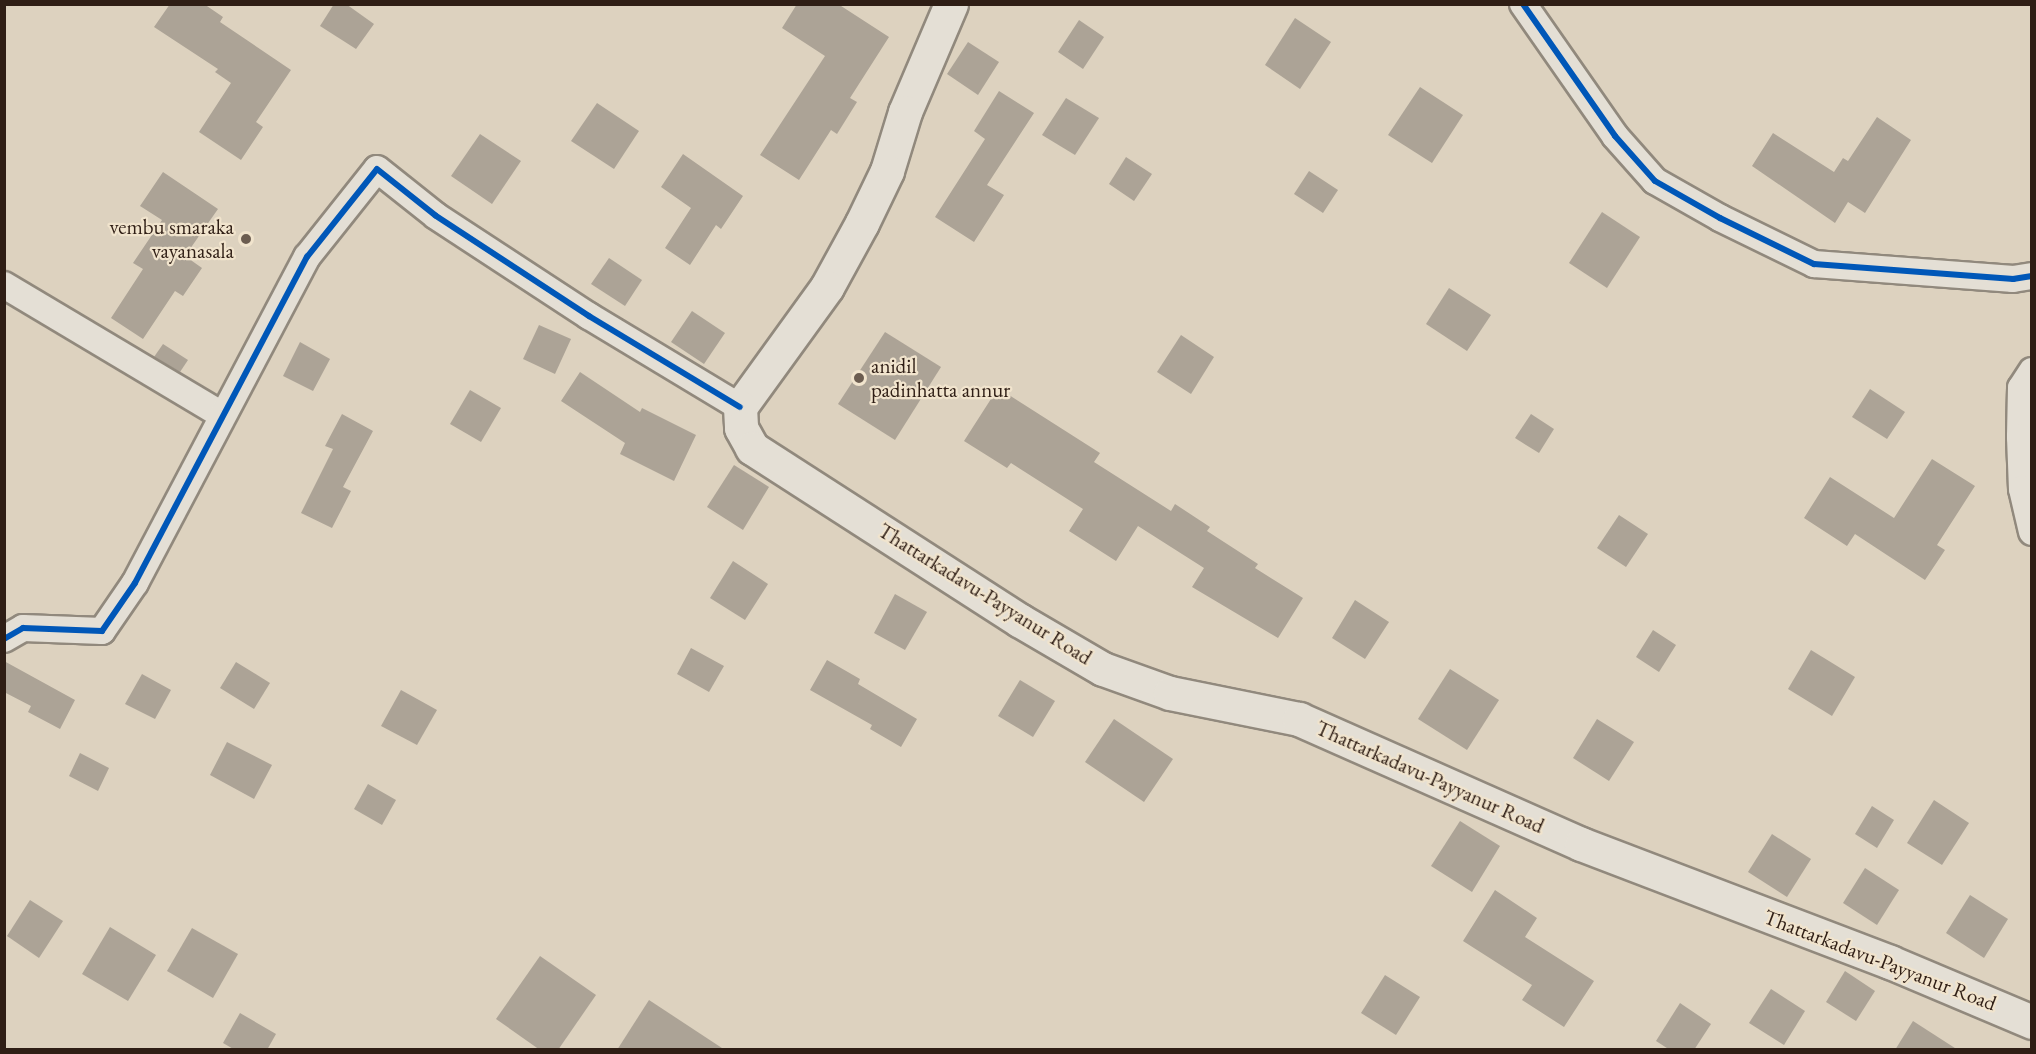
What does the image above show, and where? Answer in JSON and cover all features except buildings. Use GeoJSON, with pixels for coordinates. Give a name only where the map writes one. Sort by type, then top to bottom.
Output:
{"type":"FeatureCollection","features":[{"type":"Feature","properties":{"kind":"main road"},"geometry":{"type":"LineString","coordinates":[[741,407],[827,287],[862,223],[887,171],[906,112],[951,4]]}},
{"type":"Feature","properties":{"kind":"main road","name":"Thattarkadavu-Payyanur Road"},"geometry":{"type":"LineString","coordinates":[[741,407],[741,428],[752,448],[1018,620],[1103,669],[1170,693],[1299,719],[1581,844],[1890,963],[2031,1022]]}},
{"type":"Feature","properties":{"kind":"street"},"geometry":{"type":"LineString","coordinates":[[1523,4],[1615,136],[1655,181],[1720,218],[1814,264],[2013,279],[2031,276]]}},
{"type":"Feature","properties":{"kind":"street"},"geometry":{"type":"LineString","coordinates":[[4,639],[22,628],[102,631],[135,583],[222,415],[308,257],[377,168],[436,216],[589,316],[741,407]]}},
{"type":"Feature","properties":{"kind":"street"},"geometry":{"type":"LineString","coordinates":[[4,285],[222,415]]}},
{"type":"Feature","properties":{"kind":"street"},"geometry":{"type":"LineString","coordinates":[[2031,371],[2021,388],[2020,437],[2022,489],[2031,532]]}},
{"type":"Feature","properties":{"kind":"cycle path"},"geometry":{"type":"LineString","coordinates":[[1523,4],[1615,136],[1655,181],[1720,218],[1814,264],[2013,279],[2032,276]]}},
{"type":"Feature","properties":{"kind":"cycle path"},"geometry":{"type":"LineString","coordinates":[[4,639],[23,628],[102,631],[135,583],[307,257],[377,169],[436,216],[589,316],[740,407]]}},
{"type":"Feature","properties":{"kind":"place","name":"vembu smaraka vayanasala"},"geometry":{"type":"Point","coordinates":[246,239]}},
{"type":"Feature","properties":{"kind":"place","name":"anidil padinhatta annur"},"geometry":{"type":"Point","coordinates":[859,378]}}]}
